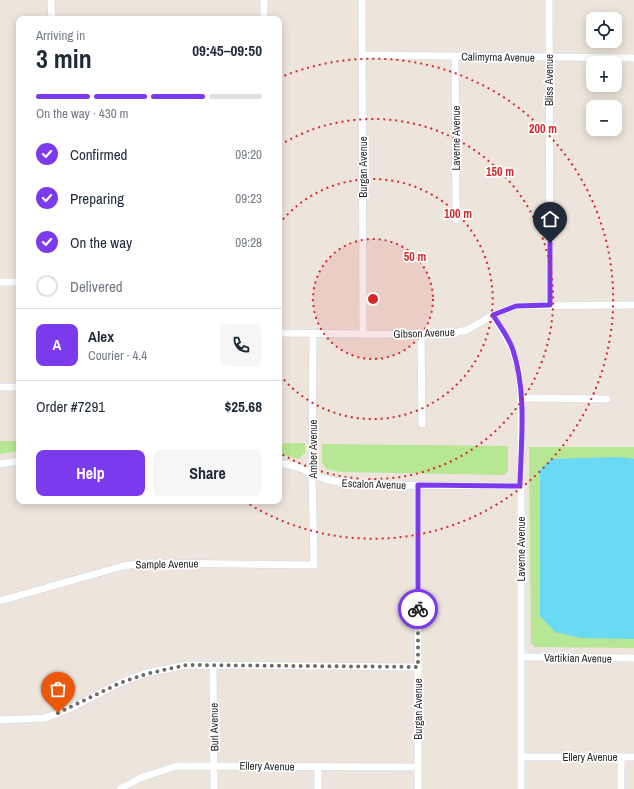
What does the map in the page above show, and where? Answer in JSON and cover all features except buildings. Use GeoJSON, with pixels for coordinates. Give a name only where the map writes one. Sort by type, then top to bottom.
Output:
{"type":"FeatureCollection","features":[{"type":"Feature","properties":{"kind":"street"},"geometry":{"type":"LineString","coordinates":[[52,0],[52,16]]}},
{"type":"Feature","properties":{"kind":"street"},"geometry":{"type":"LineString","coordinates":[[264,0],[264,16]]}},
{"type":"Feature","properties":{"kind":"street","name":"Burgan Avenue"},"geometry":{"type":"LineString","coordinates":[[362,0],[363,334]]}},
{"type":"Feature","properties":{"kind":"street","name":"Bliss Avenue"},"geometry":{"type":"LineString","coordinates":[[549,0],[550,305]]}},
{"type":"Feature","properties":{"kind":"street","name":"Calimyrna Avenue"},"geometry":{"type":"LineString","coordinates":[[363,55],[634,58]]}},
{"type":"Feature","properties":{"kind":"street","name":"Laverne Avenue"},"geometry":{"type":"LineString","coordinates":[[455,56],[456,220]]}},
{"type":"Feature","properties":{"kind":"street"},"geometry":{"type":"LineString","coordinates":[[0,282],[16,282]]}},
{"type":"Feature","properties":{"kind":"street","name":"Gibson Avenue"},"geometry":{"type":"LineString","coordinates":[[282,333],[444,335],[467,330],[493,315],[516,306],[634,305]]}},
{"type":"Feature","properties":{"kind":"street","name":"Laverne Avenue"},"geometry":{"type":"LineString","coordinates":[[493,315],[512,348],[519,371],[521,398],[521,789]]}},
{"type":"Feature","properties":{"kind":"street","name":"Amber Avenue"},"geometry":{"type":"LineString","coordinates":[[313,333],[312,474],[314,564]]}},
{"type":"Feature","properties":{"kind":"street"},"geometry":{"type":"LineString","coordinates":[[421,334],[422,424]]}},
{"type":"Feature","properties":{"kind":"street"},"geometry":{"type":"LineString","coordinates":[[0,387],[16,387]]}},
{"type":"Feature","properties":{"kind":"street"},"geometry":{"type":"LineString","coordinates":[[521,398],[607,399]]}},
{"type":"Feature","properties":{"kind":"street"},"geometry":{"type":"LineString","coordinates":[[0,464],[16,461]]}},
{"type":"Feature","properties":{"kind":"street","name":"Escalon Avenue"},"geometry":{"type":"LineString","coordinates":[[282,464],[298,467],[312,474],[338,483],[353,485],[520,486]]}},
{"type":"Feature","properties":{"kind":"street","name":"Burgan Avenue"},"geometry":{"type":"LineString","coordinates":[[418,485],[418,789]]}},
{"type":"Feature","properties":{"kind":"street","name":"Sample Avenue"},"geometry":{"type":"LineString","coordinates":[[0,601],[123,566],[146,563],[314,564]]}},
{"type":"Feature","properties":{"kind":"street","name":"Vartikian Avenue"},"geometry":{"type":"LineString","coordinates":[[522,657],[634,658]]}},
{"type":"Feature","properties":{"kind":"street"},"geometry":{"type":"LineString","coordinates":[[0,720],[22,721],[45,718],[70,708],[120,683],[146,674],[186,665],[418,667]]}},
{"type":"Feature","properties":{"kind":"street","name":"Burl Avenue"},"geometry":{"type":"LineString","coordinates":[[213,665],[214,789]]}},
{"type":"Feature","properties":{"kind":"street","name":"Ellery Avenue"},"geometry":{"type":"LineString","coordinates":[[521,757],[634,757]]}},
{"type":"Feature","properties":{"kind":"street"},"geometry":{"type":"LineString","coordinates":[[621,757],[621,789]]}},
{"type":"Feature","properties":{"kind":"street","name":"Ellery Avenue"},"geometry":{"type":"LineString","coordinates":[[120,789],[140,778],[177,766],[418,767]]}},
{"type":"Feature","properties":{"kind":"street"},"geometry":{"type":"LineString","coordinates":[[318,767],[318,789]]}},
{"type":"Feature","properties":{"kind":"green space"},"geometry":{"type":"Polygon","coordinates":[[[0,441],[16,441],[16,451],[0,454],[0,441]]]}},
{"type":"Feature","properties":{"kind":"green space"},"geometry":{"type":"Polygon","coordinates":[[[282,443],[305,443],[305,453],[299,459],[282,455],[282,443]]]}},
{"type":"Feature","properties":{"kind":"green space"},"geometry":{"type":"Polygon","coordinates":[[[322,444],[508,446],[508,471],[504,475],[341,472],[327,469],[322,463],[322,444]]]}},
{"type":"Feature","properties":{"kind":"green space"},"geometry":{"type":"Polygon","coordinates":[[[529,447],[634,447],[634,648],[535,647],[531,643],[529,447]]]}},
{"type":"Feature","properties":{"kind":"water"},"geometry":{"type":"Polygon","coordinates":[[[619,457],[634,459],[634,639],[581,638],[555,632],[540,616],[540,470],[551,459],[619,457]]]}},
{"type":"Feature","properties":{"kind":"way so far"},"geometry":{"type":"LineString","coordinates":[[58,713],[120,683],[146,674],[186,665],[418,667],[418,609]]}},
{"type":"Feature","properties":{"kind":"route"},"geometry":{"type":"LineString","coordinates":[[418,609],[418,485],[520,486],[521,398],[519,371],[512,348],[493,315],[506,308],[516,306],[550,305],[550,243]]}}]}
